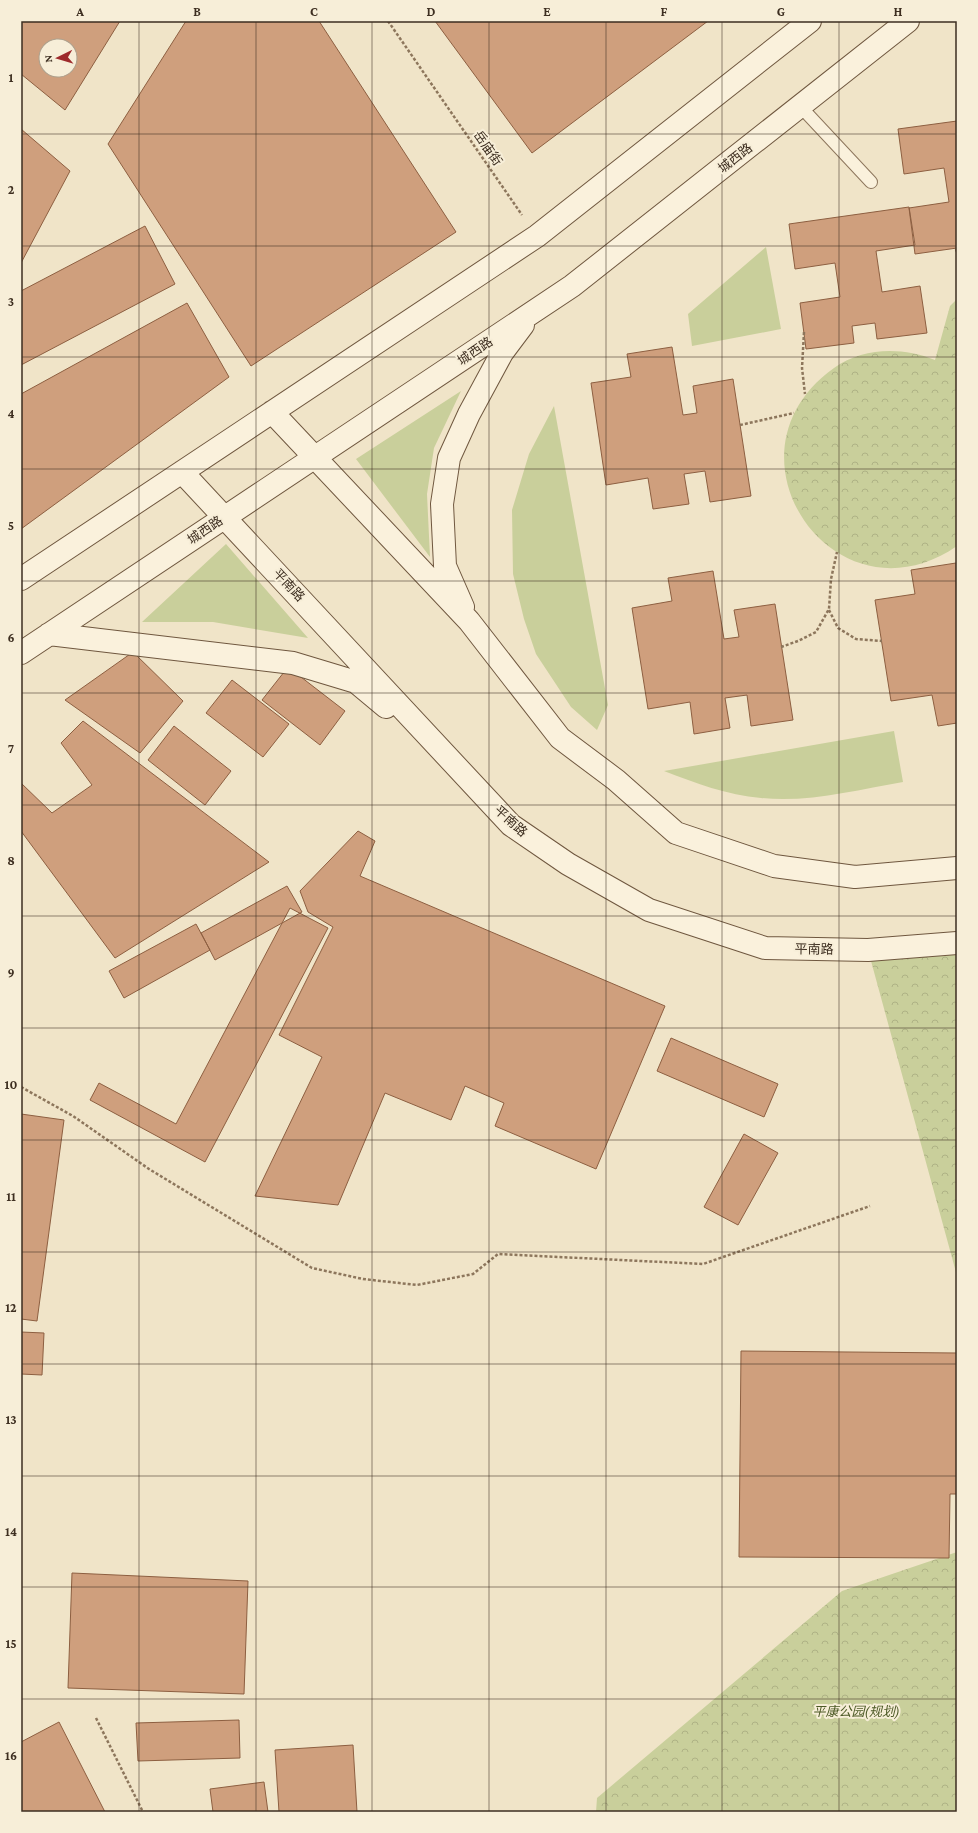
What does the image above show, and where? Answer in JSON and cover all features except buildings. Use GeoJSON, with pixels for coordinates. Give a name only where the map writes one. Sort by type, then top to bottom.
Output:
{"type":"FeatureCollection","features":[{"type":"Feature","properties":{"kind":"main road"},"geometry":{"type":"LineString","coordinates":[[21,579],[537,236],[810,21]]}},
{"type":"Feature","properties":{"kind":"main road","name":"城西路"},"geometry":{"type":"LineString","coordinates":[[21,652],[572,286],[908,21]]}},
{"type":"Feature","properties":{"kind":"main road"},"geometry":{"type":"LineString","coordinates":[[469,621],[445,566],[442,504],[449,458],[468,414],[502,353],[532,313]]}},
{"type":"Feature","properties":{"kind":"main road"},"geometry":{"type":"LineString","coordinates":[[272,412],[469,621],[560,738],[616,780],[676,833],[774,866],[855,877],[957,868]]}},
{"type":"Feature","properties":{"kind":"main road","name":"平南路"},"geometry":{"type":"LineString","coordinates":[[182,472],[225,516],[511,825],[568,864],[649,910],[765,948],[868,950],[957,943]]}},
{"type":"Feature","properties":{"kind":"main road"},"geometry":{"type":"LineString","coordinates":[[49,634],[294,663],[356,682],[441,750]]}},
{"type":"Feature","properties":{"kind":"lane"},"geometry":{"type":"LineString","coordinates":[[800,106],[871,182]]}},
{"type":"Feature","properties":{"kind":"path","name":"岳庙街"},"geometry":{"type":"LineString","coordinates":[[388,21],[537,236]]}},
{"type":"Feature","properties":{"kind":"path"},"geometry":{"type":"LineString","coordinates":[[804,332],[802,368],[805,394]]}},
{"type":"Feature","properties":{"kind":"path"},"geometry":{"type":"LineString","coordinates":[[740,425],[794,413]]}},
{"type":"Feature","properties":{"kind":"path"},"geometry":{"type":"LineString","coordinates":[[781,647],[798,642],[816,632],[829,609],[831,579],[837,552]]}},
{"type":"Feature","properties":{"kind":"path"},"geometry":{"type":"LineString","coordinates":[[829,609],[838,628],[856,639],[882,641]]}},
{"type":"Feature","properties":{"kind":"path"},"geometry":{"type":"LineString","coordinates":[[21,1087],[73,1116],[149,1169],[312,1268],[363,1278],[417,1285],[473,1274],[498,1254],[703,1264],[870,1206]]}},
{"type":"Feature","properties":{"kind":"path"},"geometry":{"type":"LineString","coordinates":[[96,1718],[143,1812]]}},
{"type":"Feature","properties":{"kind":"green space"},"geometry":{"type":"Polygon","coordinates":[[[766,247],[781,329],[692,346],[688,314],[766,247]]]}},
{"type":"Feature","properties":{"kind":"green space"},"geometry":{"type":"Polygon","coordinates":[[[957,299],[957,546],[912,566],[869,566],[833,549],[804,521],[788,484],[785,444],[800,404],[834,368],[846,361],[858,356],[883,351],[910,353],[935,360],[950,306],[957,299]]]}},
{"type":"Feature","properties":{"kind":"green space"},"geometry":{"type":"Polygon","coordinates":[[[461,391],[434,448],[427,494],[430,557],[356,459],[461,391]]]}},
{"type":"Feature","properties":{"kind":"green space"},"geometry":{"type":"Polygon","coordinates":[[[554,406],[608,705],[597,730],[571,707],[536,654],[524,619],[513,574],[512,510],[529,454],[554,406]]]}},
{"type":"Feature","properties":{"kind":"green space"},"geometry":{"type":"Polygon","coordinates":[[[226,544],[308,638],[213,622],[142,622],[226,544]]]}},
{"type":"Feature","properties":{"kind":"green space"},"geometry":{"type":"Polygon","coordinates":[[[894,731],[903,782],[850,792],[796,799],[761,798],[724,791],[699,784],[664,771],[894,731]]]}},
{"type":"Feature","properties":{"kind":"green space"},"geometry":{"type":"Polygon","coordinates":[[[957,943],[957,1276],[868,950],[957,943]]]}},
{"type":"Feature","properties":{"kind":"green space","name":"平康公园(规划)"},"geometry":{"type":"Polygon","coordinates":[[[957,1552],[957,1812],[596,1812],[597,1798],[842,1591],[957,1552]]]}}]}
